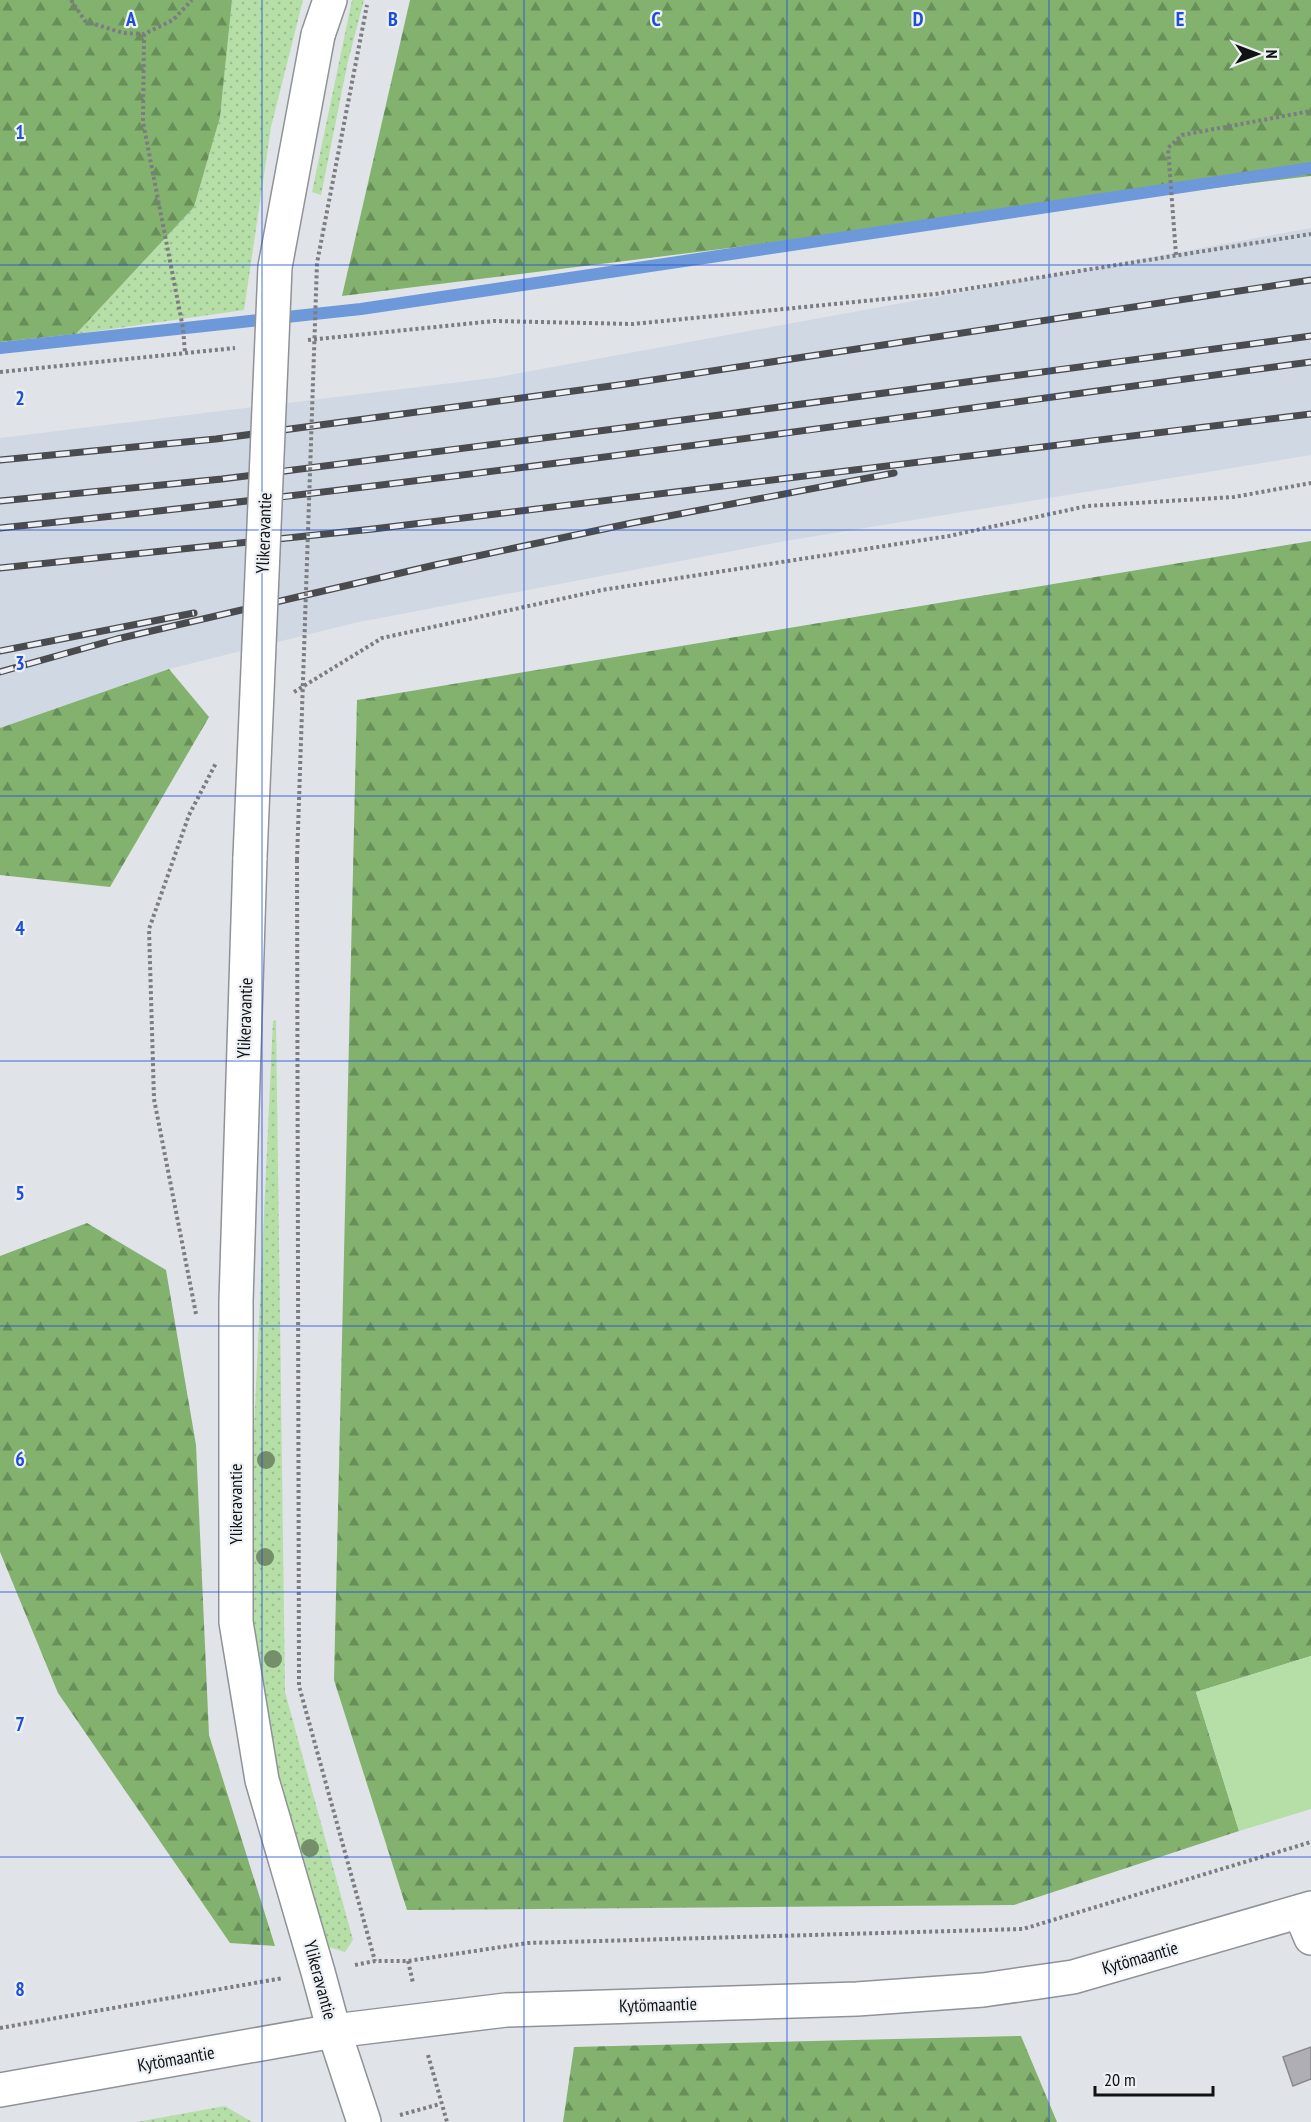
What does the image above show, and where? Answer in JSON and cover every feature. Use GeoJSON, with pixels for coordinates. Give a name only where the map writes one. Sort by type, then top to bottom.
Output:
{"type":"FeatureCollection","features":[{"type":"Feature","properties":{"kind":"street","name":"Ylikeravantie"},"geometry":{"type":"LineString","coordinates":[[330,0],[318,35],[275,267],[250,856],[236,1301],[236,1622],[261,1780],[334,2031],[380,2119]]}},
{"type":"Feature","properties":{"kind":"street","name":"Kytömaantie"},"geometry":{"type":"LineString","coordinates":[[0,2090],[334,2031],[506,2010],[857,1999],[983,1989],[1073,1977],[1307,1919]]}},
{"type":"Feature","properties":{"kind":"path"},"geometry":{"type":"LineString","coordinates":[[71,0],[86,21],[123,33],[144,34],[173,20],[192,0]]}},
{"type":"Feature","properties":{"kind":"path"},"geometry":{"type":"LineString","coordinates":[[367,5],[317,263],[297,860],[299,1686],[375,1961]]}},
{"type":"Feature","properties":{"kind":"path"},"geometry":{"type":"LineString","coordinates":[[144,34],[143,122],[183,328],[185,353]]}},
{"type":"Feature","properties":{"kind":"path"},"geometry":{"type":"LineString","coordinates":[[1176,255],[1168,148],[1182,135],[1311,111]]}},
{"type":"Feature","properties":{"kind":"path"},"geometry":{"type":"LineString","coordinates":[[304,341],[494,321],[644,323],[935,294],[1311,234]]}},
{"type":"Feature","properties":{"kind":"path"},"geometry":{"type":"LineString","coordinates":[[0,372],[245,347]]}},
{"type":"Feature","properties":{"kind":"path"},"geometry":{"type":"LineString","coordinates":[[292,694],[382,638],[602,590],[949,536],[1087,506],[1234,497],[1311,483]]}},
{"type":"Feature","properties":{"kind":"path"},"geometry":{"type":"LineString","coordinates":[[196,1315],[154,1099],[149,929],[189,815],[216,762]]}},
{"type":"Feature","properties":{"kind":"path"},"geometry":{"type":"LineString","coordinates":[[0,2028],[375,1961],[408,1961],[528,1943],[1023,1929],[1311,1842]]}},
{"type":"Feature","properties":{"kind":"path"},"geometry":{"type":"LineString","coordinates":[[380,2119],[440,2104]]}},
{"type":"Feature","properties":{"kind":"shaded area"},"geometry":{"type":"Polygon","coordinates":[[[1311,228],[1311,455],[785,541],[354,623],[169,669],[0,728],[0,438],[493,378],[1311,228]]]}},
{"type":"Feature","properties":{"kind":"green space"},"geometry":{"type":"Polygon","coordinates":[[[0,0],[232,0],[220,117],[194,207],[76,334],[0,342],[0,0]]]}},
{"type":"Feature","properties":{"kind":"green space"},"geometry":{"type":"Polygon","coordinates":[[[232,0],[303,0],[271,127],[244,310],[76,334],[194,207],[220,117],[232,0]]]}},
{"type":"Feature","properties":{"kind":"green space"},"geometry":{"type":"Polygon","coordinates":[[[352,0],[364,0],[348,61],[321,195],[312,192],[352,0]]]}},
{"type":"Feature","properties":{"kind":"green space"},"geometry":{"type":"Polygon","coordinates":[[[410,0],[1311,0],[1311,176],[342,296],[410,0]]]}},
{"type":"Feature","properties":{"kind":"green space"},"geometry":{"type":"Polygon","coordinates":[[[1311,541],[1311,1656],[1196,1692],[1239,1831],[1014,1905],[407,1910],[334,1680],[357,700],[1311,541]]]}},
{"type":"Feature","properties":{"kind":"green space"},"geometry":{"type":"Polygon","coordinates":[[[169,669],[209,717],[110,887],[0,875],[0,728],[169,669]]]}},
{"type":"Feature","properties":{"kind":"green space"},"geometry":{"type":"Polygon","coordinates":[[[276,1020],[285,1692],[353,1940],[345,1952],[329,1947],[262,1720],[252,1646],[248,1558],[273,1021],[276,1020]]]}},
{"type":"Feature","properties":{"kind":"green space"},"geometry":{"type":"Polygon","coordinates":[[[87,1223],[166,1270],[196,1445],[209,1735],[275,1946],[230,1943],[58,1693],[0,1552],[0,1256],[87,1223]]]}},
{"type":"Feature","properties":{"kind":"green space"},"geometry":{"type":"Polygon","coordinates":[[[1311,1656],[1311,1809],[1239,1831],[1196,1692],[1311,1656]]]}},
{"type":"Feature","properties":{"kind":"green space"},"geometry":{"type":"Polygon","coordinates":[[[1021,2036],[1057,2122],[563,2122],[574,2047],[1021,2036]]]}},
{"type":"Feature","properties":{"kind":"green space"},"geometry":{"type":"Polygon","coordinates":[[[225,2106],[252,2122],[137,2122],[225,2106]]]}},
{"type":"Feature","properties":{"kind":"building"},"geometry":{"type":"Polygon","coordinates":[[[1311,2047],[1311,2079],[1293,2086],[1283,2057],[1311,2047]]]}},
{"type":"Feature","properties":{"kind":"waterway"},"geometry":{"type":"LineString","coordinates":[[0,348],[361,309],[1311,168]]}},
{"type":"Feature","properties":{"kind":"railway"},"geometry":{"type":"LineString","coordinates":[[0,460],[216,439],[626,384],[1311,280]]}},
{"type":"Feature","properties":{"kind":"railway"},"geometry":{"type":"LineString","coordinates":[[0,501],[222,479],[1311,336]]}},
{"type":"Feature","properties":{"kind":"railway"},"geometry":{"type":"LineString","coordinates":[[0,528],[492,471],[1311,362]]}},
{"type":"Feature","properties":{"kind":"railway"},"geometry":{"type":"LineString","coordinates":[[0,568],[373,529],[1311,414]]}},
{"type":"Feature","properties":{"kind":"railway"},"geometry":{"type":"LineString","coordinates":[[0,672],[117,639],[435,565],[632,523],[894,473]]}},
{"type":"Feature","properties":{"kind":"railway"},"geometry":{"type":"LineString","coordinates":[[0,651],[194,613]]}}]}
